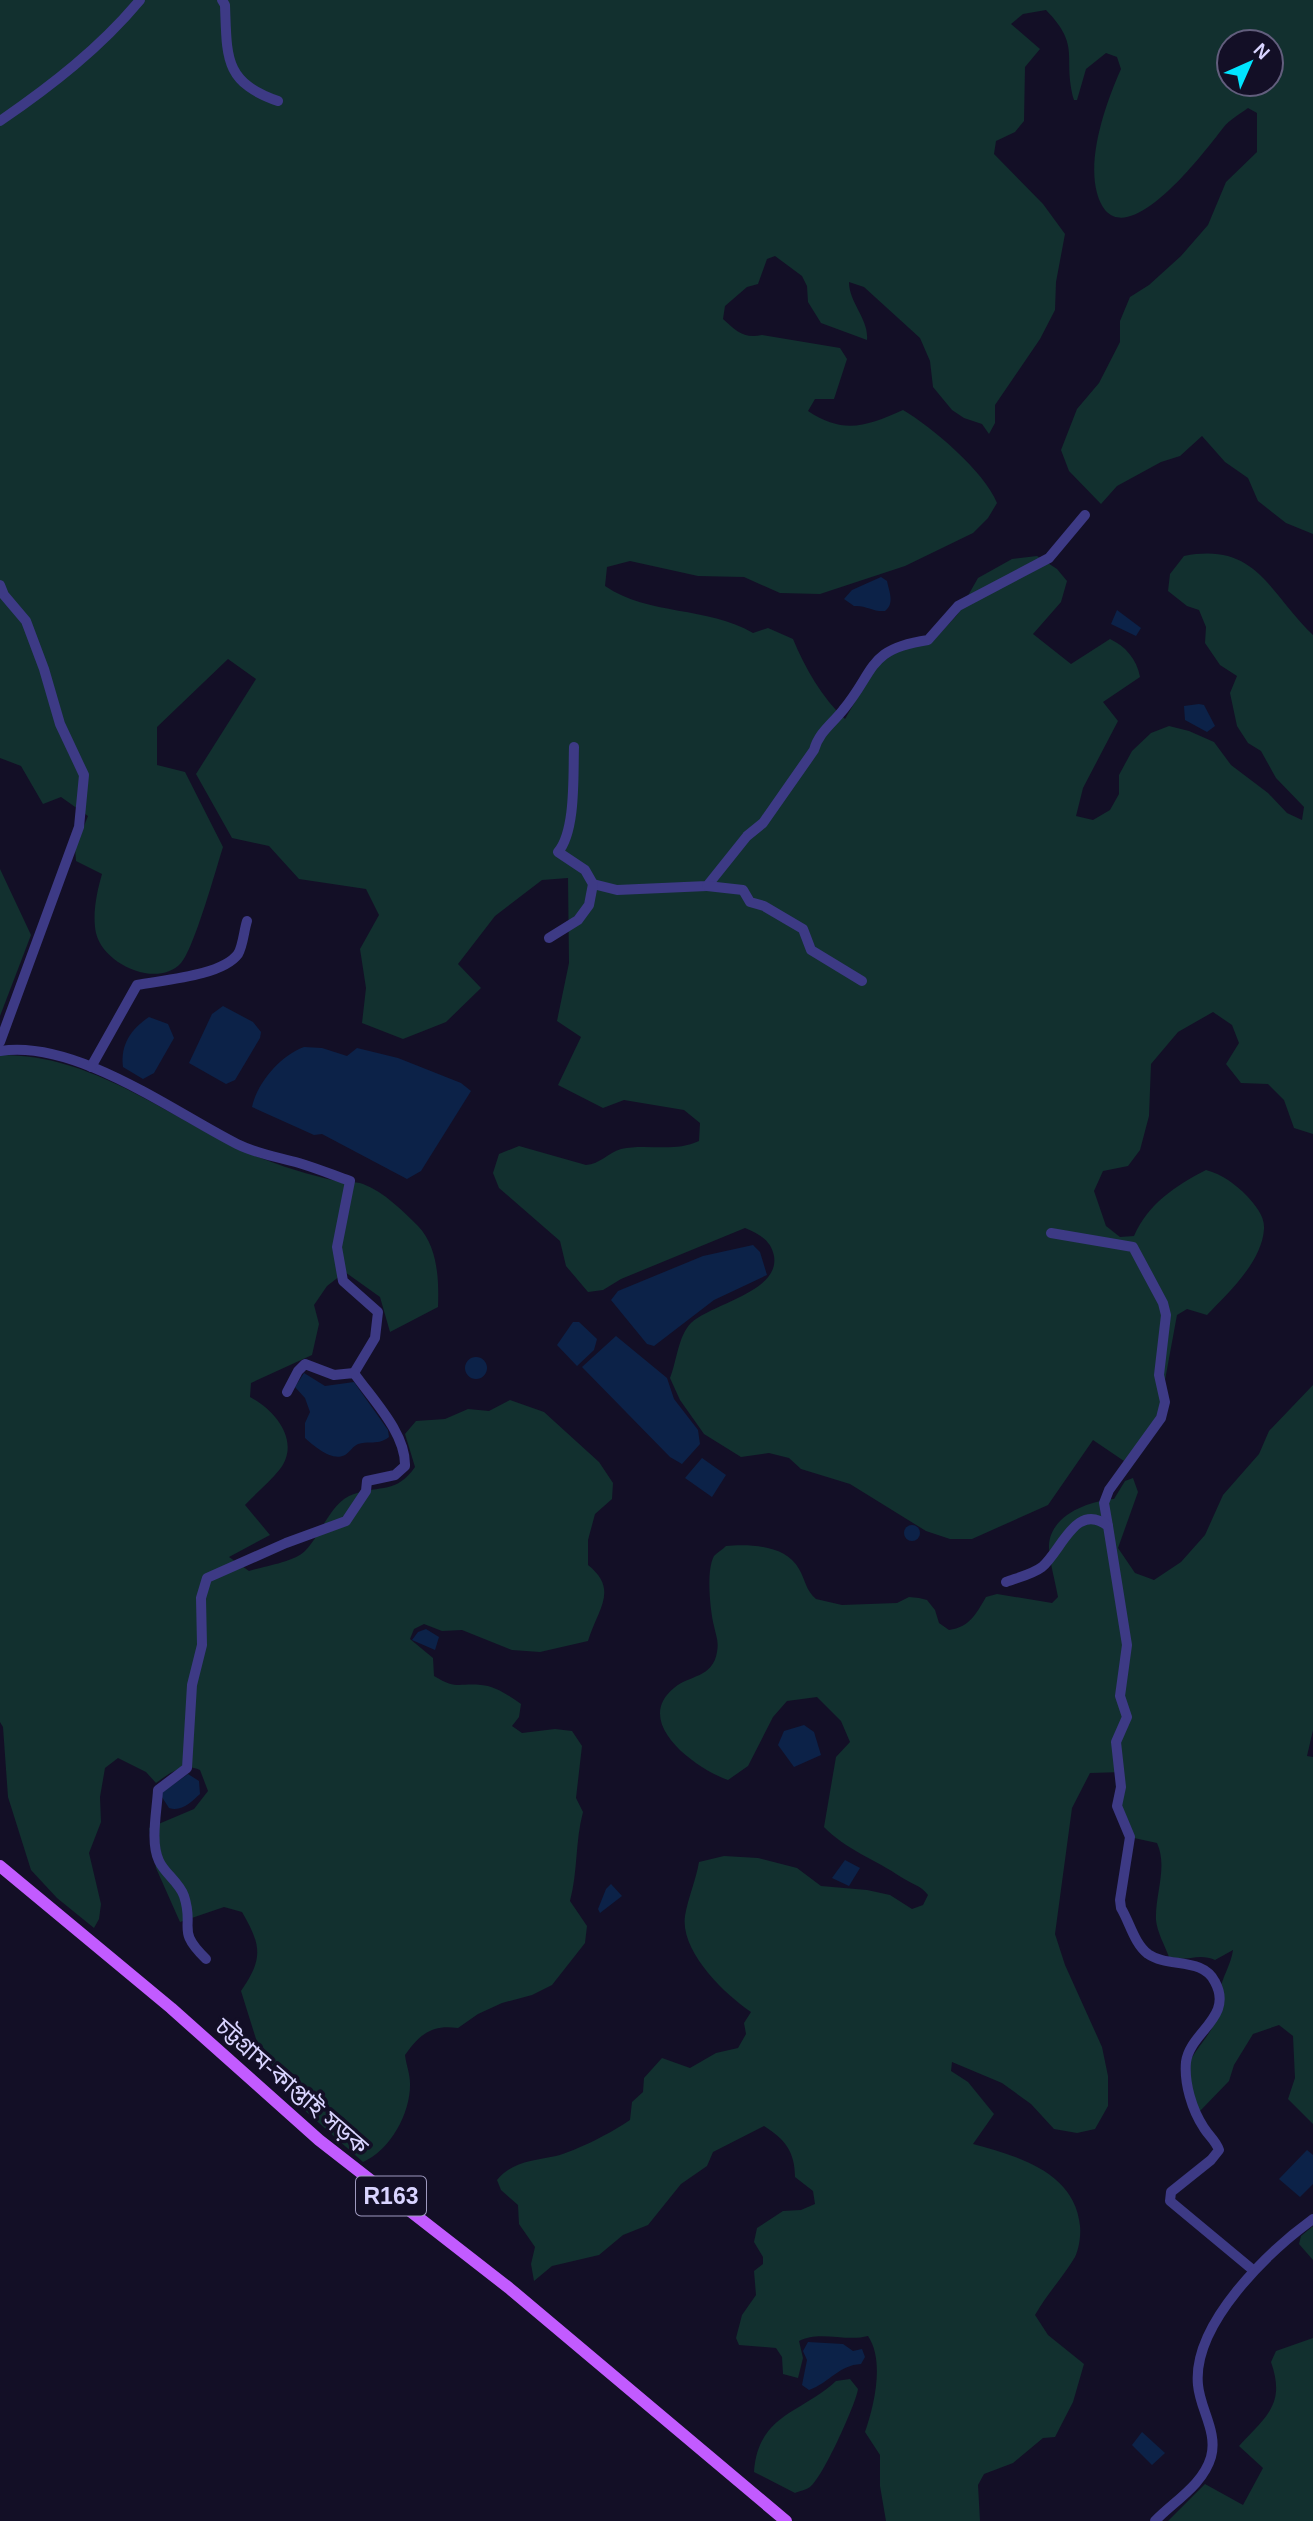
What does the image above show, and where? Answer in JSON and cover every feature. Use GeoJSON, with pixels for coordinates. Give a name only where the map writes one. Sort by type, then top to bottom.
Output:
{"type":"FeatureCollection","features":[{"type":"Feature","properties":{"kind":"main road","name":"চট্টগ্রাম-কাপ্তাই সড়ক"},"geometry":{"type":"LineString","coordinates":[[0,1866],[171,2008],[319,2140],[534,2309],[786,2521]]}},
{"type":"Feature","properties":{"kind":"street"},"geometry":{"type":"LineString","coordinates":[[0,121],[115,30],[140,0]]}},
{"type":"Feature","properties":{"kind":"street"},"geometry":{"type":"LineString","coordinates":[[222,0],[225,5],[230,59],[237,73],[245,87],[278,101]]}},
{"type":"Feature","properties":{"kind":"street"},"geometry":{"type":"LineString","coordinates":[[707,886],[747,836],[769,815],[814,750],[817,740],[844,710],[877,659],[900,644],[928,640],[958,606],[1049,558],[1085,515]]}},
{"type":"Feature","properties":{"kind":"street"},"geometry":{"type":"LineString","coordinates":[[0,585],[4,595],[26,621],[60,724],[85,775],[79,827],[0,1042]]}},
{"type":"Feature","properties":{"kind":"street"},"geometry":{"type":"LineString","coordinates":[[549,938],[578,920],[589,905],[593,884],[585,870],[558,852],[565,844],[571,816],[574,747]]}},
{"type":"Feature","properties":{"kind":"street"},"geometry":{"type":"LineString","coordinates":[[593,884],[617,890],[707,886],[743,890],[750,902],[764,906],[803,929],[811,950],[862,981]]}},
{"type":"Feature","properties":{"kind":"street"},"geometry":{"type":"LineString","coordinates":[[91,1068],[137,985],[204,973],[223,964],[238,953],[247,921]]}},
{"type":"Feature","properties":{"kind":"street"},"geometry":{"type":"LineString","coordinates":[[0,1051],[19,1048],[43,1052],[91,1068],[172,1105],[237,1144],[350,1181],[337,1247],[343,1281],[378,1312],[374,1338],[354,1373]]}},
{"type":"Feature","properties":{"kind":"street"},"geometry":{"type":"LineString","coordinates":[[1051,1233],[1133,1247],[1163,1303],[1166,1315],[1159,1362],[1165,1402],[1161,1418],[1110,1490],[1104,1503],[1127,1645],[1120,1696],[1127,1717],[1116,1742],[1121,1787],[1117,1805],[1130,1837],[1120,1900],[1121,1908],[1146,1952],[1168,1962],[1198,1967],[1215,1980],[1219,1992],[1216,2018],[1192,2048],[1186,2070],[1194,2106],[1219,2150],[1211,2160],[1171,2192],[1170,2201],[1253,2270]]}},
{"type":"Feature","properties":{"kind":"street"},"geometry":{"type":"LineString","coordinates":[[287,1392],[298,1371],[306,1364],[334,1375],[354,1373]]}},
{"type":"Feature","properties":{"kind":"street"},"geometry":{"type":"LineString","coordinates":[[206,1959],[187,1937],[185,1899],[181,1888],[158,1859],[155,1833],[158,1790],[187,1768],[192,1685],[202,1645],[201,1598],[207,1578],[286,1543],[346,1521],[366,1491],[367,1481],[395,1475],[405,1466],[405,1454],[390,1425],[354,1373]]}},
{"type":"Feature","properties":{"kind":"street"},"geometry":{"type":"LineString","coordinates":[[1006,1583],[1041,1568],[1073,1525],[1084,1519],[1101,1521],[1108,1526]]}},
{"type":"Feature","properties":{"kind":"street"},"geometry":{"type":"LineString","coordinates":[[1155,2521],[1196,2483],[1211,2456],[1210,2428],[1198,2385],[1198,2373],[1212,2328],[1253,2270],[1313,2219]]}},
{"type":"Feature","properties":{"kind":"green space"},"geometry":{"type":"Polygon","coordinates":[[[0,0],[1313,0],[1313,534],[1286,523],[1258,501],[1248,478],[1225,462],[1202,436],[1180,456],[1161,462],[1117,486],[1101,504],[1069,471],[1061,450],[1077,409],[1099,383],[1120,342],[1120,321],[1130,297],[1149,285],[1181,256],[1208,225],[1226,182],[1257,152],[1257,113],[1248,108],[1228,122],[1181,178],[1162,197],[1142,211],[1123,218],[1108,213],[1097,193],[1094,163],[1104,113],[1121,69],[1117,57],[1106,53],[1086,69],[1077,100],[1074,100],[1068,43],[1064,33],[1046,10],[1023,14],[1011,24],[1040,49],[1025,67],[1024,121],[1015,132],[996,141],[994,154],[1043,204],[1065,234],[1056,282],[1055,310],[1040,339],[995,405],[995,423],[989,434],[982,424],[964,418],[952,410],[933,387],[930,361],[920,338],[864,287],[849,282],[852,297],[865,325],[867,340],[821,323],[808,302],[807,286],[802,276],[775,256],[767,259],[758,284],[747,287],[725,306],[723,319],[745,335],[762,335],[840,348],[847,359],[834,399],[815,399],[808,411],[833,423],[856,426],[903,410],[942,438],[981,477],[997,503],[988,518],[973,533],[905,566],[820,594],[780,593],[744,577],[698,576],[630,561],[607,567],[605,586],[622,596],[659,607],[717,618],[753,633],[768,628],[793,639],[815,682],[845,719],[876,666],[904,647],[931,643],[957,615],[978,578],[1012,559],[1037,556],[1057,569],[1067,581],[1061,602],[1033,634],[1071,664],[1110,639],[1130,654],[1140,677],[1103,702],[1118,721],[1083,788],[1076,816],[1093,820],[1110,810],[1119,794],[1119,775],[1132,751],[1151,733],[1169,726],[1214,742],[1231,765],[1268,793],[1287,813],[1302,820],[1304,807],[1276,778],[1261,751],[1248,743],[1237,726],[1230,693],[1237,676],[1220,665],[1205,643],[1206,627],[1199,610],[1187,606],[1168,591],[1170,574],[1184,556],[1229,556],[1245,564],[1272,587],[1313,635],[1313,1134],[1294,1128],[1284,1100],[1268,1084],[1241,1083],[1226,1064],[1239,1043],[1232,1025],[1213,1012],[1178,1032],[1151,1064],[1149,1116],[1140,1150],[1128,1166],[1103,1171],[1094,1191],[1106,1226],[1120,1237],[1134,1236],[1155,1205],[1206,1170],[1218,1174],[1242,1191],[1259,1211],[1264,1229],[1262,1241],[1251,1265],[1207,1315],[1187,1309],[1177,1315],[1158,1418],[1124,1461],[1093,1440],[1048,1505],[972,1539],[950,1539],[926,1531],[850,1484],[801,1469],[789,1458],[769,1453],[741,1457],[704,1434],[680,1400],[670,1378],[680,1342],[691,1323],[743,1296],[767,1279],[773,1268],[774,1256],[767,1242],[760,1235],[745,1228],[621,1279],[603,1290],[588,1292],[566,1266],[560,1241],[499,1188],[493,1173],[499,1154],[519,1146],[586,1165],[596,1163],[621,1149],[680,1146],[699,1141],[700,1123],[684,1110],[624,1100],[603,1108],[558,1085],[581,1037],[557,1021],[569,963],[568,878],[542,880],[495,916],[458,964],[481,988],[446,1022],[403,1039],[362,1023],[366,988],[360,949],[379,915],[366,889],[299,879],[269,846],[232,838],[196,774],[256,679],[228,659],[157,727],[157,765],[185,772],[223,847],[192,942],[181,963],[171,970],[159,974],[132,969],[120,963],[101,944],[96,933],[95,919],[102,874],[76,861],[75,848],[88,816],[61,797],[43,804],[21,766],[0,758],[0,0]]]}},
{"type":"Feature","properties":{"kind":"green space"},"geometry":{"type":"Polygon","coordinates":[[[0,869],[31,935],[0,1016],[0,869]]]}},
{"type":"Feature","properties":{"kind":"green space"},"geometry":{"type":"Polygon","coordinates":[[[0,1055],[33,1057],[65,1064],[125,1088],[251,1154],[313,1175],[340,1182],[363,1184],[400,1208],[425,1234],[430,1244],[437,1275],[438,1307],[390,1332],[380,1297],[345,1272],[327,1286],[314,1305],[319,1324],[312,1355],[251,1383],[250,1397],[276,1418],[286,1437],[288,1448],[280,1469],[245,1505],[270,1535],[229,1557],[249,1571],[300,1555],[346,1498],[394,1485],[408,1476],[415,1467],[405,1434],[416,1421],[445,1419],[468,1409],[489,1411],[510,1400],[544,1412],[599,1462],[613,1483],[612,1499],[595,1514],[588,1540],[588,1565],[597,1574],[604,1591],[601,1609],[588,1641],[540,1652],[512,1650],[462,1630],[442,1631],[424,1624],[414,1629],[410,1639],[433,1658],[434,1676],[453,1684],[492,1687],[521,1704],[519,1717],[512,1726],[522,1733],[555,1729],[572,1731],[582,1746],[576,1798],[583,1812],[570,1901],[587,1926],[585,1943],[552,1985],[532,1995],[502,2003],[478,2014],[458,2028],[434,2029],[416,2041],[405,2055],[410,2083],[403,2118],[382,2149],[363,2162],[293,2100],[256,2039],[241,1991],[253,1970],[257,1952],[253,1934],[242,1912],[224,1907],[180,1922],[156,1868],[149,1828],[194,1809],[208,1791],[200,1770],[182,1768],[156,1783],[146,1772],[118,1758],[105,1768],[100,1797],[101,1822],[89,1853],[101,1904],[99,1919],[94,1928],[57,1898],[31,1870],[8,1797],[3,1727],[0,1722],[0,1055]]]}},
{"type":"Feature","properties":{"kind":"green space"},"geometry":{"type":"Polygon","coordinates":[[[1313,1385],[1313,1730],[1307,1756],[1313,1757],[1313,2124],[1288,2099],[1295,2078],[1293,2036],[1279,2025],[1253,2034],[1234,2065],[1229,2081],[1200,2111],[1187,2080],[1188,2069],[1217,2018],[1219,1994],[1233,1950],[1215,1960],[1203,1957],[1169,1957],[1156,1920],[1161,1871],[1157,1843],[1134,1838],[1121,1806],[1124,1772],[1090,1773],[1072,1808],[1055,1934],[1065,1965],[1102,2047],[1108,2076],[1108,2106],[1095,2129],[1077,2133],[1054,2129],[1031,2104],[1002,2083],[952,2062],[951,2071],[968,2082],[994,2114],[973,2144],[1008,2154],[1041,2169],[1056,2179],[1076,2207],[1080,2230],[1076,2254],[1035,2315],[1048,2335],[1084,2364],[1073,2402],[1055,2437],[1043,2438],[1013,2463],[984,2474],[978,2485],[980,2521],[886,2521],[880,2486],[880,2455],[865,2432],[872,2410],[877,2371],[873,2346],[868,2336],[815,2336],[799,2341],[803,2358],[798,2378],[783,2374],[782,2357],[776,2348],[739,2345],[736,2338],[742,2315],[756,2295],[754,2271],[763,2264],[763,2257],[754,2242],[757,2228],[783,2211],[801,2210],[815,2204],[813,2191],[795,2177],[791,2153],[778,2136],[764,2126],[713,2152],[707,2166],[681,2184],[648,2225],[623,2235],[599,2255],[552,2266],[534,2281],[531,2264],[535,2247],[519,2224],[518,2205],[501,2190],[497,2180],[517,2165],[574,2150],[630,2120],[632,2102],[643,2092],[644,2078],[662,2058],[690,2068],[716,2053],[738,2048],[746,2034],[744,2023],[751,2012],[706,1970],[689,1943],[685,1929],[686,1909],[699,1862],[724,1856],[758,1858],[797,1868],[821,1886],[890,1895],[912,1909],[923,1905],[928,1895],[919,1887],[851,1848],[824,1827],[836,1757],[850,1742],[841,1721],[817,1697],[787,1701],[773,1717],[748,1766],[728,1780],[715,1775],[686,1756],[664,1730],[660,1716],[663,1702],[674,1688],[706,1671],[715,1660],[718,1645],[709,1580],[714,1556],[726,1546],[746,1545],[777,1551],[793,1561],[816,1599],[842,1605],[897,1603],[909,1597],[919,1598],[927,1600],[935,1610],[939,1623],[949,1630],[967,1623],[986,1597],[997,1594],[1052,1603],[1058,1597],[1049,1548],[1055,1527],[1071,1512],[1093,1503],[1114,1499],[1125,1481],[1133,1478],[1138,1492],[1118,1548],[1135,1573],[1154,1580],[1181,1562],[1205,1535],[1223,1495],[1259,1454],[1269,1431],[1313,1385]]]}},
{"type":"Feature","properties":{"kind":"green space"},"geometry":{"type":"Polygon","coordinates":[[[1313,2226],[1313,2260],[1299,2244],[1301,2236],[1313,2226]]]}},
{"type":"Feature","properties":{"kind":"green space"},"geometry":{"type":"Polygon","coordinates":[[[1313,2338],[1313,2521],[1168,2521],[1205,2484],[1243,2505],[1263,2468],[1239,2446],[1265,2418],[1275,2400],[1275,2377],[1271,2362],[1276,2351],[1313,2338]]]}},
{"type":"Feature","properties":{"kind":"green space"},"geometry":{"type":"Polygon","coordinates":[[[850,2379],[858,2389],[851,2410],[838,2441],[810,2487],[795,2493],[754,2472],[757,2453],[773,2426],[836,2381],[850,2379]]]}},
{"type":"Feature","properties":{"kind":"water"},"geometry":{"type":"Polygon","coordinates":[[[881,577],[887,581],[890,597],[890,605],[885,611],[854,606],[844,599],[852,590],[881,577]]]}},
{"type":"Feature","properties":{"kind":"water"},"geometry":{"type":"Polygon","coordinates":[[[1117,610],[1141,628],[1136,636],[1111,624],[1117,610]]]}},
{"type":"Feature","properties":{"kind":"water"},"geometry":{"type":"Polygon","coordinates":[[[1204,705],[1215,726],[1207,732],[1185,720],[1184,706],[1204,705]]]}},
{"type":"Feature","properties":{"kind":"water"},"geometry":{"type":"Polygon","coordinates":[[[223,1006],[253,1022],[261,1032],[235,1080],[226,1084],[189,1063],[212,1014],[223,1006]]]}},
{"type":"Feature","properties":{"kind":"water"},"geometry":{"type":"Polygon","coordinates":[[[149,1017],[168,1024],[174,1038],[154,1073],[143,1079],[123,1067],[123,1052],[128,1038],[149,1017]]]}},
{"type":"Feature","properties":{"kind":"water"},"geometry":{"type":"Polygon","coordinates":[[[304,1047],[322,1048],[347,1056],[357,1048],[398,1058],[461,1083],[471,1091],[421,1171],[407,1179],[322,1134],[314,1135],[252,1107],[259,1089],[271,1071],[287,1056],[304,1047]]]}},
{"type":"Feature","properties":{"kind":"water"},"geometry":{"type":"Polygon","coordinates":[[[753,1245],[760,1252],[767,1275],[714,1300],[654,1346],[647,1344],[611,1300],[618,1291],[703,1256],[753,1245]]]}},
{"type":"Feature","properties":{"kind":"water"},"geometry":{"type":"Polygon","coordinates":[[[573,1322],[579,1322],[597,1339],[594,1350],[577,1366],[557,1345],[573,1322]]]}},
{"type":"Feature","properties":{"kind":"water"},"geometry":{"type":"Polygon","coordinates":[[[616,1336],[667,1378],[674,1399],[698,1430],[700,1444],[682,1464],[670,1457],[582,1367],[616,1336]]]}},
{"type":"Feature","properties":{"kind":"water"},"geometry":{"type":"Polygon","coordinates":[[[476,1357],[484,1360],[487,1368],[484,1376],[476,1379],[468,1376],[465,1368],[468,1360],[476,1357]]]}},
{"type":"Feature","properties":{"kind":"water"},"geometry":{"type":"Polygon","coordinates":[[[304,1373],[325,1386],[354,1382],[388,1430],[389,1437],[381,1441],[358,1444],[340,1457],[329,1455],[313,1445],[305,1438],[305,1423],[310,1412],[305,1398],[295,1387],[304,1373]]]}},
{"type":"Feature","properties":{"kind":"water"},"geometry":{"type":"Polygon","coordinates":[[[702,1458],[726,1475],[712,1497],[685,1478],[702,1458]]]}},
{"type":"Feature","properties":{"kind":"water"},"geometry":{"type":"Polygon","coordinates":[[[909,1525],[915,1525],[920,1533],[918,1539],[909,1541],[904,1536],[904,1530],[909,1525]]]}},
{"type":"Feature","properties":{"kind":"water"},"geometry":{"type":"Polygon","coordinates":[[[426,1629],[439,1637],[435,1650],[412,1640],[418,1632],[426,1629]]]}},
{"type":"Feature","properties":{"kind":"water"},"geometry":{"type":"Polygon","coordinates":[[[804,1725],[814,1732],[821,1755],[794,1767],[778,1745],[784,1731],[804,1725]]]}},
{"type":"Feature","properties":{"kind":"water"},"geometry":{"type":"Polygon","coordinates":[[[188,1774],[199,1781],[200,1794],[182,1807],[169,1808],[160,1794],[188,1774]]]}},
{"type":"Feature","properties":{"kind":"water"},"geometry":{"type":"Polygon","coordinates":[[[845,1860],[860,1868],[849,1886],[832,1878],[845,1860]]]}},
{"type":"Feature","properties":{"kind":"water"},"geometry":{"type":"Polygon","coordinates":[[[611,1884],[622,1896],[600,1913],[598,1909],[606,1889],[611,1884]]]}},
{"type":"Feature","properties":{"kind":"water"},"geometry":{"type":"Polygon","coordinates":[[[1307,2150],[1313,2155],[1313,2184],[1300,2197],[1279,2179],[1307,2150]]]}},
{"type":"Feature","properties":{"kind":"water"},"geometry":{"type":"Polygon","coordinates":[[[808,2342],[843,2344],[853,2351],[862,2349],[865,2357],[861,2364],[840,2371],[809,2390],[802,2385],[807,2360],[803,2351],[808,2342]]]}},
{"type":"Feature","properties":{"kind":"water"},"geometry":{"type":"Polygon","coordinates":[[[1142,2432],[1165,2453],[1152,2465],[1132,2445],[1142,2432]]]}}]}
